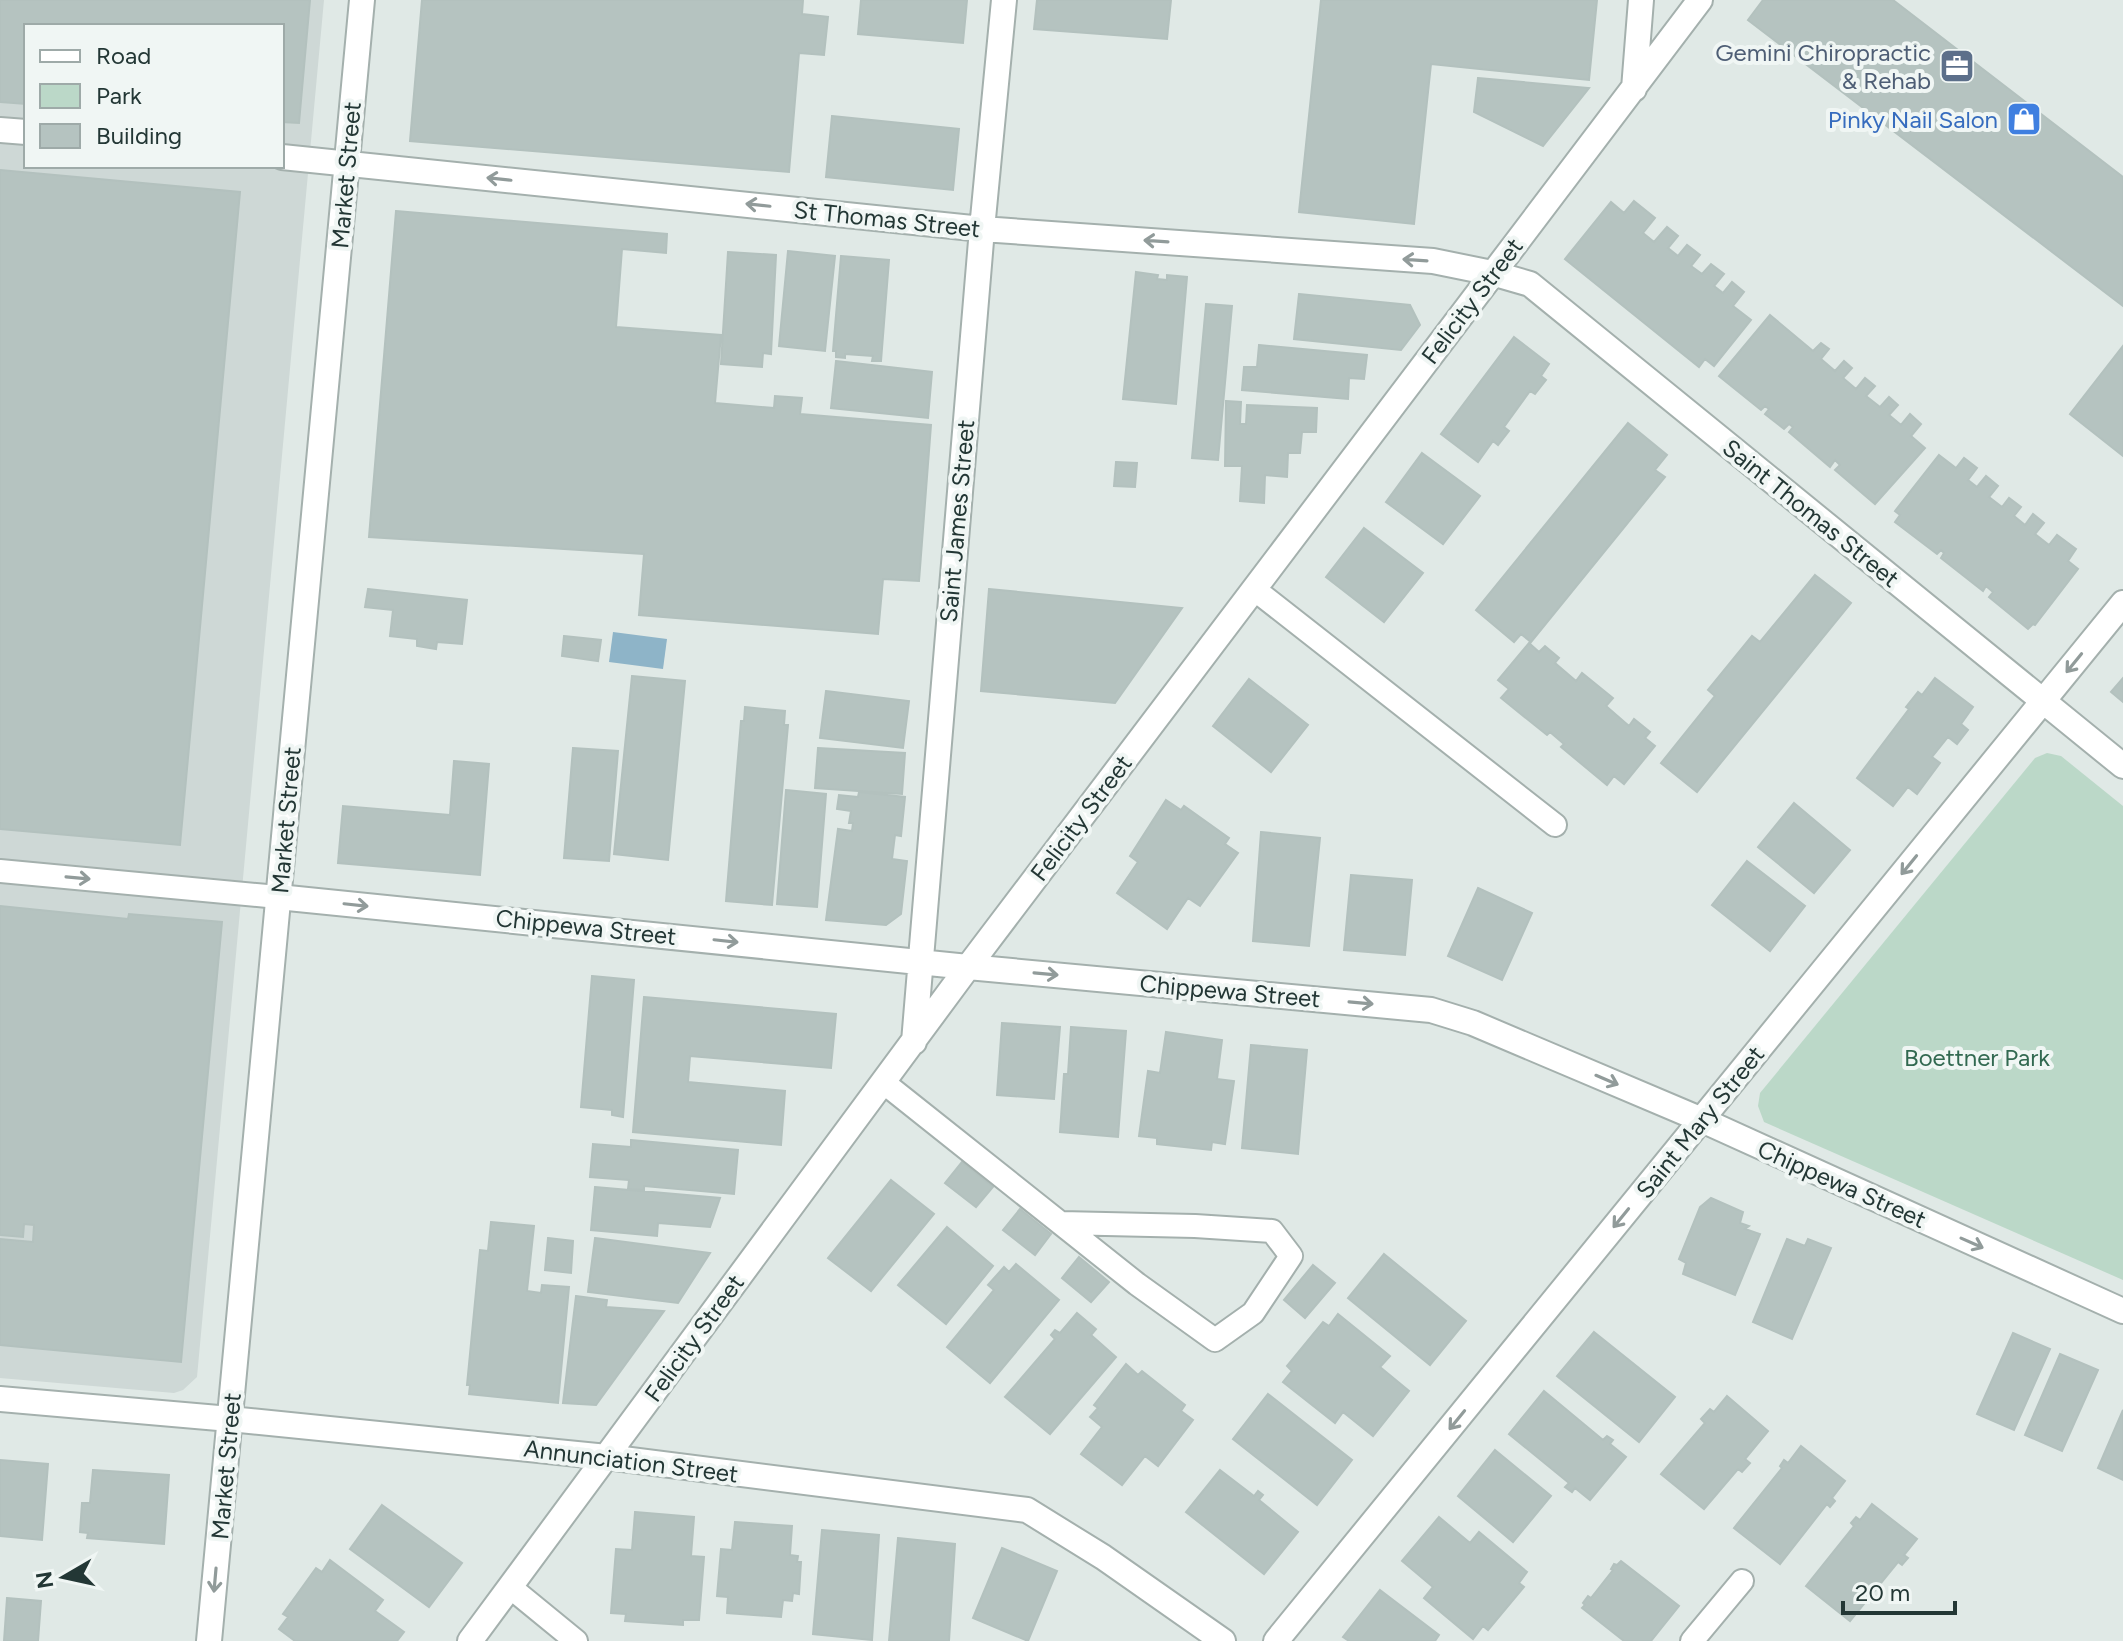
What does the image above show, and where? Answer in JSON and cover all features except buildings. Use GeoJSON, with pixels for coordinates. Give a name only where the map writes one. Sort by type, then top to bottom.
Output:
{"type":"FeatureCollection","features":[{"type":"Feature","properties":{"kind":"street","name":"Market Street"},"geometry":{"type":"LineString","coordinates":[[209,1641],[362,0]]}},
{"type":"Feature","properties":{"kind":"street","name":"Saint James Street"},"geometry":{"type":"LineString","coordinates":[[914,1043],[1004,0]]}},
{"type":"Feature","properties":{"kind":"street"},"geometry":{"type":"LineString","coordinates":[[1634,89],[1641,0]]}},
{"type":"Feature","properties":{"kind":"street","name":"Felicity Street"},"geometry":{"type":"LineString","coordinates":[[470,1641],[968,967],[1700,0]]}},
{"type":"Feature","properties":{"kind":"street"},"geometry":{"type":"LineString","coordinates":[[0,130],[24,132]]}},
{"type":"Feature","properties":{"kind":"street","name":"St Thomas Street"},"geometry":{"type":"LineString","coordinates":[[284,157],[982,229],[1433,261],[1492,273]]}},
{"type":"Feature","properties":{"kind":"street","name":"Saint Thomas Street"},"geometry":{"type":"LineString","coordinates":[[1492,273],[1530,284],[2123,766]]}},
{"type":"Feature","properties":{"kind":"street","name":"Saint Mary Street"},"geometry":{"type":"LineString","coordinates":[[1276,1641],[2123,603]]}},
{"type":"Feature","properties":{"kind":"street","name":"Chippewa Street"},"geometry":{"type":"LineString","coordinates":[[278,897],[1431,1010],[1473,1023],[1702,1120],[2123,1311]]}},
{"type":"Feature","properties":{"kind":"street","name":"Annunciation Street"},"geometry":{"type":"LineString","coordinates":[[0,1399],[607,1457],[1027,1510],[1103,1557],[1223,1641]]}},
{"type":"Feature","properties":{"kind":"lane"},"geometry":{"type":"LineString","coordinates":[[1254,589],[1555,825]]}},
{"type":"Feature","properties":{"kind":"lane"},"geometry":{"type":"LineString","coordinates":[[0,871],[278,897]]}},
{"type":"Feature","properties":{"kind":"lane"},"geometry":{"type":"LineString","coordinates":[[883,1082],[1137,1284],[1215,1340],[1253,1313],[1291,1256],[1272,1231],[1061,1223]]}},
{"type":"Feature","properties":{"kind":"lane"},"geometry":{"type":"LineString","coordinates":[[1692,1641],[1742,1581]]}},
{"type":"Feature","properties":{"kind":"lane"},"geometry":{"type":"LineString","coordinates":[[510,1587],[576,1641]]}},
{"type":"Feature","properties":{"kind":"shaded area"},"geometry":{"type":"Polygon","coordinates":[[[0,0],[324,0],[197,1377],[183,1390],[174,1393],[0,1378],[0,0]]]}},
{"type":"Feature","properties":{"kind":"green space","name":"Boettner Park"},"geometry":{"type":"Polygon","coordinates":[[[2047,753],[2061,756],[2123,806],[2123,1280],[1764,1122],[1758,1106],[1760,1093],[2035,758],[2047,753]]]}},
{"type":"Feature","properties":{"kind":"water"},"geometry":{"type":"Polygon","coordinates":[[[613,632],[667,639],[663,669],[609,662],[613,632]]]}},
{"type":"Feature","properties":{"kind":"place","name":"Gemini Chiropractic & Rehab"},"geometry":{"type":"Point","coordinates":[1957,66]}},
{"type":"Feature","properties":{"kind":"place","name":"Pinky Nail Salon"},"geometry":{"type":"Point","coordinates":[2024,119]}}]}
